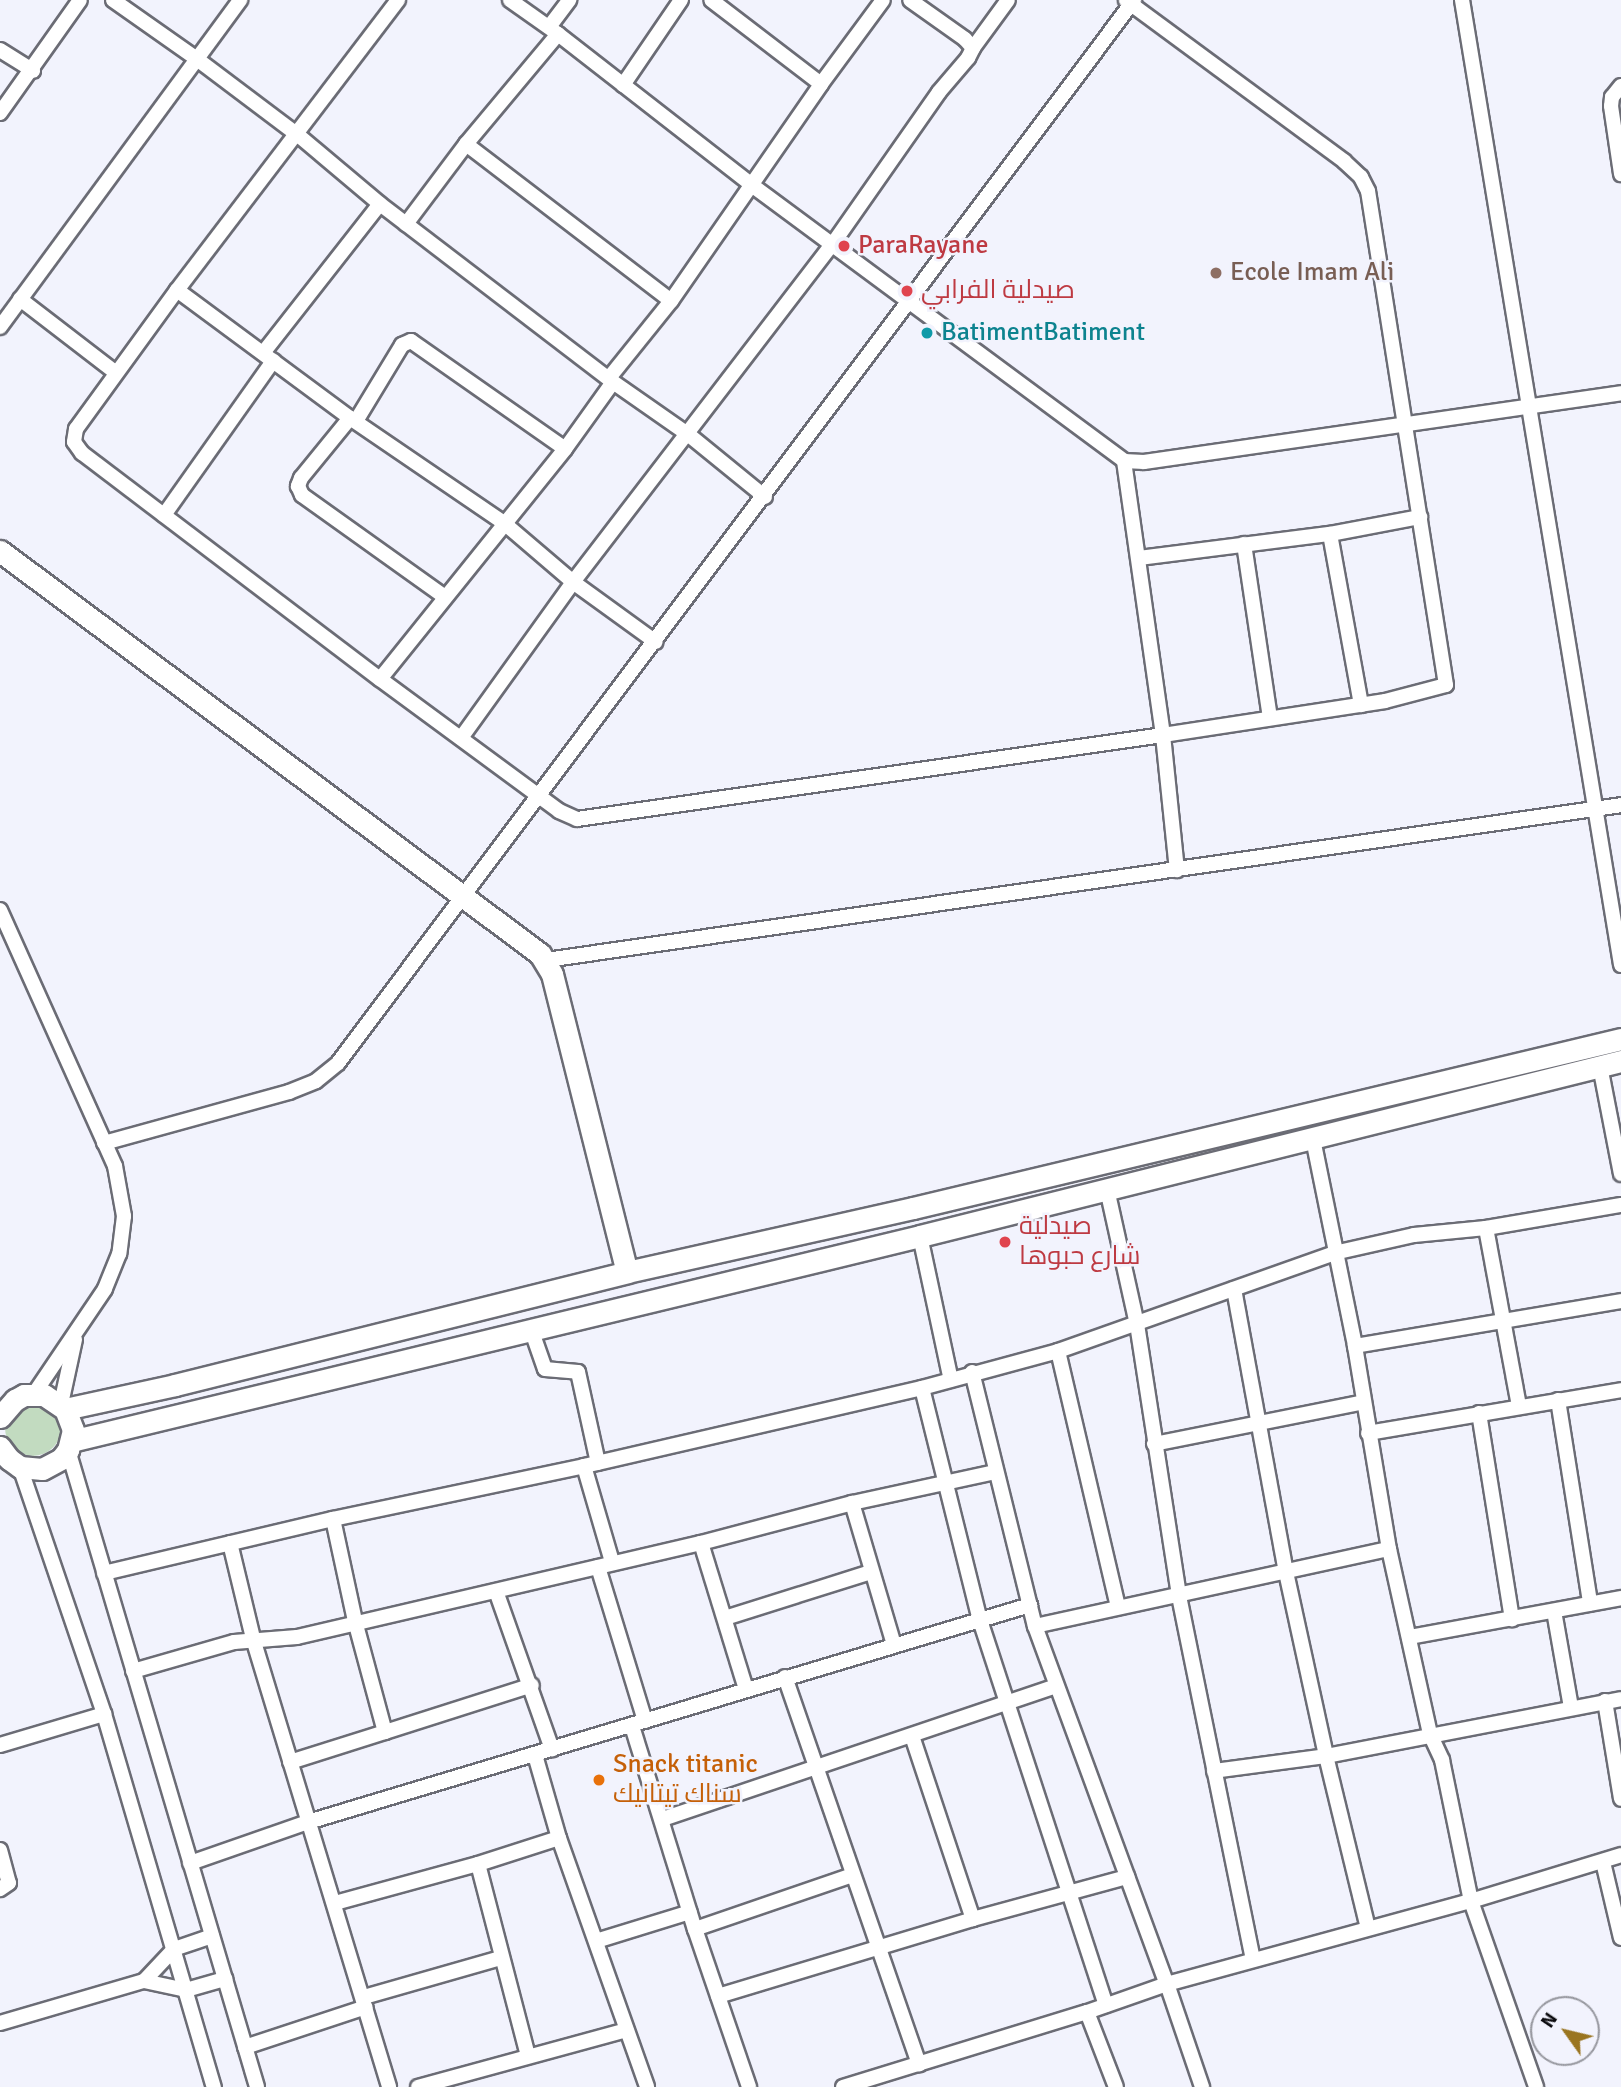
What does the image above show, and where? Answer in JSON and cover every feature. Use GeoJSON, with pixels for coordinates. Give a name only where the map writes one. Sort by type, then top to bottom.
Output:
{"type":"FeatureCollection","features":[{"type":"Feature","properties":{"kind":"main road"},"geometry":{"type":"LineString","coordinates":[[0,551],[463,895],[545,960],[552,974],[627,1272]]}},
{"type":"Feature","properties":{"kind":"main road"},"geometry":{"type":"LineString","coordinates":[[0,1416],[15,1400],[34,1394],[63,1406],[188,1382],[627,1272],[913,1208],[1621,1039]]}},
{"type":"Feature","properties":{"kind":"main road"},"geometry":{"type":"LineString","coordinates":[[70,1446],[531,1329],[920,1236],[1611,1063]]}},
{"type":"Feature","properties":{"kind":"main road"},"geometry":{"type":"LineString","coordinates":[[7,1458],[41,1469],[61,1459],[70,1446],[73,1430],[63,1406]]}},
{"type":"Feature","properties":{"kind":"street"},"geometry":{"type":"LineString","coordinates":[[0,113],[33,71],[80,0]]}},
{"type":"Feature","properties":{"kind":"street"},"geometry":{"type":"LineString","coordinates":[[113,0],[298,135],[380,204],[611,380],[689,435],[765,497]]}},
{"type":"Feature","properties":{"kind":"street"},"geometry":{"type":"LineString","coordinates":[[0,327],[240,0]]}},
{"type":"Feature","properties":{"kind":"street"},"geometry":{"type":"LineString","coordinates":[[104,1143],[289,1092],[328,1072],[347,1053],[538,795],[765,497],[906,301],[1130,1],[1361,177],[1368,191],[1446,685],[1362,705],[1164,735],[590,818],[569,817],[538,795],[380,679],[82,453],[74,442],[76,429],[116,373],[398,0]]}},
{"type":"Feature","properties":{"kind":"street"},"geometry":{"type":"LineString","coordinates":[[510,0],[752,186],[1124,461],[1144,462],[1405,422],[1621,393]]}},
{"type":"Feature","properties":{"kind":"street"},"geometry":{"type":"LineString","coordinates":[[406,224],[553,31],[569,0]]}},
{"type":"Feature","properties":{"kind":"street"},"geometry":{"type":"LineString","coordinates":[[623,85],[681,0]]}},
{"type":"Feature","properties":{"kind":"street"},"geometry":{"type":"LineString","coordinates":[[711,0],[821,84]]}},
{"type":"Feature","properties":{"kind":"street"},"geometry":{"type":"LineString","coordinates":[[380,679],[565,449],[611,380],[671,301],[821,84],[883,0]]}},
{"type":"Feature","properties":{"kind":"street"},"geometry":{"type":"LineString","coordinates":[[910,0],[965,39],[973,48]]}},
{"type":"Feature","properties":{"kind":"street"},"geometry":{"type":"LineString","coordinates":[[461,738],[573,582],[689,435],[832,245],[939,92],[960,72],[973,48],[1008,0]]}},
{"type":"Feature","properties":{"kind":"street"},"geometry":{"type":"LineString","coordinates":[[1462,0],[1593,809],[1621,965]]}},
{"type":"Feature","properties":{"kind":"street"},"geometry":{"type":"LineString","coordinates":[[0,50],[33,71]]}},
{"type":"Feature","properties":{"kind":"street"},"geometry":{"type":"LineString","coordinates":[[1621,86],[1612,97],[1611,106],[1621,174]]}},
{"type":"Feature","properties":{"kind":"street"},"geometry":{"type":"LineString","coordinates":[[466,144],[671,301]]}},
{"type":"Feature","properties":{"kind":"street"},"geometry":{"type":"LineString","coordinates":[[164,515],[268,357],[380,204]]}},
{"type":"Feature","properties":{"kind":"street"},"geometry":{"type":"LineString","coordinates":[[177,290],[353,420],[504,523],[573,582],[656,642]]}},
{"type":"Feature","properties":{"kind":"street"},"geometry":{"type":"LineString","coordinates":[[20,299],[116,373]]}},
{"type":"Feature","properties":{"kind":"street"},"geometry":{"type":"LineString","coordinates":[[445,597],[302,495],[298,486],[301,478],[353,420],[402,345],[411,341],[565,449]]}},
{"type":"Feature","properties":{"kind":"street"},"geometry":{"type":"LineString","coordinates":[[1124,461],[1164,735],[1177,870]]}},
{"type":"Feature","properties":{"kind":"street"},"geometry":{"type":"LineString","coordinates":[[1139,558],[1330,534],[1420,517]]}},
{"type":"Feature","properties":{"kind":"street"},"geometry":{"type":"LineString","coordinates":[[1330,534],[1362,705]]}},
{"type":"Feature","properties":{"kind":"street"},"geometry":{"type":"LineString","coordinates":[[1244,544],[1270,718]]}},
{"type":"Feature","properties":{"kind":"street"},"geometry":{"type":"LineString","coordinates":[[545,960],[1621,805]]}},
{"type":"Feature","properties":{"kind":"street"},"geometry":{"type":"LineString","coordinates":[[0,911],[119,1181],[123,1235],[113,1272],[34,1394]]}},
{"type":"Feature","properties":{"kind":"street"},"geometry":{"type":"LineString","coordinates":[[1611,1063],[1621,1174]]}},
{"type":"Feature","properties":{"kind":"street"},"geometry":{"type":"LineString","coordinates":[[1313,1139],[1355,1346],[1389,1549],[1430,1734],[1442,1760],[1471,1901],[1536,2087]]}},
{"type":"Feature","properties":{"kind":"street"},"geometry":{"type":"LineString","coordinates":[[1107,1189],[1137,1324],[1179,1597],[1253,1959]]}},
{"type":"Feature","properties":{"kind":"street"},"geometry":{"type":"LineString","coordinates":[[104,1573],[333,1519],[591,1464],[922,1388],[972,1372],[1058,1351],[1334,1253],[1414,1235],[1486,1228],[1621,1205]]}},
{"type":"Feature","properties":{"kind":"street"},"geometry":{"type":"LineString","coordinates":[[1486,1228],[1519,1406]]}},
{"type":"Feature","properties":{"kind":"street"},"geometry":{"type":"LineString","coordinates":[[920,1236],[951,1380]]}},
{"type":"Feature","properties":{"kind":"street"},"geometry":{"type":"LineString","coordinates":[[1234,1289],[1286,1572],[1326,1756],[1368,1928]]}},
{"type":"Feature","properties":{"kind":"street"},"geometry":{"type":"LineString","coordinates":[[1355,1346],[1621,1301]]}},
{"type":"Feature","properties":{"kind":"street"},"geometry":{"type":"LineString","coordinates":[[63,1406],[68,1361],[82,1321]]}},
{"type":"Feature","properties":{"kind":"street"},"geometry":{"type":"LineString","coordinates":[[531,1329],[545,1369],[578,1372],[605,1564],[638,1723],[695,1929],[750,2087]]}},
{"type":"Feature","properties":{"kind":"street"},"geometry":{"type":"LineString","coordinates":[[1058,1351],[1118,1607]]}},
{"type":"Feature","properties":{"kind":"street"},"geometry":{"type":"LineString","coordinates":[[972,1372],[1035,1626],[1167,1984],[1202,2087]]}},
{"type":"Feature","properties":{"kind":"street"},"geometry":{"type":"LineString","coordinates":[[922,1388],[980,1620],[1106,2005]]}},
{"type":"Feature","properties":{"kind":"street"},"geometry":{"type":"LineString","coordinates":[[1368,1433],[1621,1390]]}},
{"type":"Feature","properties":{"kind":"street"},"geometry":{"type":"LineString","coordinates":[[1558,1400],[1590,1602]]}},
{"type":"Feature","properties":{"kind":"street"},"geometry":{"type":"LineString","coordinates":[[1154,1444],[1364,1402]]}},
{"type":"Feature","properties":{"kind":"street"},"geometry":{"type":"LineString","coordinates":[[1479,1413],[1512,1619]]}},
{"type":"Feature","properties":{"kind":"street"},"geometry":{"type":"LineString","coordinates":[[70,1446],[104,1573],[257,2087]]}},
{"type":"Feature","properties":{"kind":"street"},"geometry":{"type":"LineString","coordinates":[[7,1458],[104,1714],[214,2087]]}},
{"type":"Feature","properties":{"kind":"street"},"geometry":{"type":"LineString","coordinates":[[133,1671],[234,1642],[297,1637],[355,1621],[701,1543],[852,1503],[995,1472]]}},
{"type":"Feature","properties":{"kind":"street"},"geometry":{"type":"LineString","coordinates":[[852,1503],[894,1645]]}},
{"type":"Feature","properties":{"kind":"street"},"geometry":{"type":"LineString","coordinates":[[333,1519],[355,1621],[385,1732]]}},
{"type":"Feature","properties":{"kind":"street"},"geometry":{"type":"LineString","coordinates":[[230,1543],[254,1642],[389,2087]]}},
{"type":"Feature","properties":{"kind":"street"},"geometry":{"type":"LineString","coordinates":[[701,1543],[746,1689]]}},
{"type":"Feature","properties":{"kind":"street"},"geometry":{"type":"LineString","coordinates":[[1035,1626],[1118,1607],[1179,1597],[1389,1549]]}},
{"type":"Feature","properties":{"kind":"street"},"geometry":{"type":"LineString","coordinates":[[725,1618],[871,1572]]}},
{"type":"Feature","properties":{"kind":"street"},"geometry":{"type":"LineString","coordinates":[[496,1591],[532,1685],[552,1749]]}},
{"type":"Feature","properties":{"kind":"street"},"geometry":{"type":"LineString","coordinates":[[1409,1637],[1621,1598]]}},
{"type":"Feature","properties":{"kind":"street"},"geometry":{"type":"LineString","coordinates":[[190,1863],[308,1822],[1030,1605]]}},
{"type":"Feature","properties":{"kind":"street"},"geometry":{"type":"LineString","coordinates":[[1554,1611],[1571,1707]]}},
{"type":"Feature","properties":{"kind":"street"},"geometry":{"type":"LineString","coordinates":[[785,1677],[814,1769],[880,1946],[919,2064]]}},
{"type":"Feature","properties":{"kind":"street"},"geometry":{"type":"LineString","coordinates":[[290,1762],[532,1685]]}},
{"type":"Feature","properties":{"kind":"street"},"geometry":{"type":"LineString","coordinates":[[663,1819],[1055,1686]]}},
{"type":"Feature","properties":{"kind":"street"},"geometry":{"type":"LineString","coordinates":[[1214,1771],[1326,1756],[1621,1699]]}},
{"type":"Feature","properties":{"kind":"street"},"geometry":{"type":"LineString","coordinates":[[1605,1701],[1621,1799]]}},
{"type":"Feature","properties":{"kind":"street"},"geometry":{"type":"LineString","coordinates":[[0,1745],[104,1714]]}},
{"type":"Feature","properties":{"kind":"street"},"geometry":{"type":"LineString","coordinates":[[912,1736],[972,1919]]}},
{"type":"Feature","properties":{"kind":"street"},"geometry":{"type":"LineString","coordinates":[[536,1755],[559,1838],[646,2087]]}},
{"type":"Feature","properties":{"kind":"street"},"geometry":{"type":"LineString","coordinates":[[335,1903],[478,1864],[559,1838]]}},
{"type":"Feature","properties":{"kind":"street"},"geometry":{"type":"LineString","coordinates":[[0,1850],[9,1883],[0,1889]]}},
{"type":"Feature","properties":{"kind":"street"},"geometry":{"type":"LineString","coordinates":[[842,2087],[1087,2012],[1167,1984],[1471,1901],[1621,1855]]}},
{"type":"Feature","properties":{"kind":"street"},"geometry":{"type":"LineString","coordinates":[[1603,1862],[1621,1938]]}},
{"type":"Feature","properties":{"kind":"street"},"geometry":{"type":"LineString","coordinates":[[478,1864],[528,2056]]}},
{"type":"Feature","properties":{"kind":"street"},"geometry":{"type":"LineString","coordinates":[[695,1929],[853,1875]]}},
{"type":"Feature","properties":{"kind":"street"},"geometry":{"type":"LineString","coordinates":[[718,1996],[972,1919],[1127,1877]]}},
{"type":"Feature","properties":{"kind":"street"},"geometry":{"type":"LineString","coordinates":[[596,1941],[690,1912]]}},
{"type":"Feature","properties":{"kind":"street"},"geometry":{"type":"LineString","coordinates":[[144,1981],[174,1949],[212,1936]]}},
{"type":"Feature","properties":{"kind":"street"},"geometry":{"type":"LineString","coordinates":[[246,2047],[365,2002],[501,1958]]}},
{"type":"Feature","properties":{"kind":"street"},"geometry":{"type":"LineString","coordinates":[[0,2023],[144,1981],[186,1990],[225,1979]]}},
{"type":"Feature","properties":{"kind":"street"},"geometry":{"type":"LineString","coordinates":[[1087,2012],[1116,2087]]}},
{"type":"Feature","properties":{"kind":"street"},"geometry":{"type":"LineString","coordinates":[[418,2087],[626,2030]]}},
{"type":"Feature","properties":{"kind":"green space"},"geometry":{"type":"Polygon","coordinates":[[[33,1400],[44,1402],[53,1408],[59,1417],[59,1439],[53,1448],[44,1454],[33,1456],[22,1454],[13,1448],[7,1439],[5,1428],[7,1417],[13,1408],[22,1402],[33,1400]]]}},
{"type":"Feature","properties":{"kind":"place","name":"ParaRayane"},"geometry":{"type":"Point","coordinates":[844,246]}},
{"type":"Feature","properties":{"kind":"place","name":"Ecole Imam Ali"},"geometry":{"type":"Point","coordinates":[1216,273]}},
{"type":"Feature","properties":{"kind":"place","name":"صيدلية الفرابي"},"geometry":{"type":"Point","coordinates":[907,291]}},
{"type":"Feature","properties":{"kind":"place","name":"BatimentBatiment"},"geometry":{"type":"Point","coordinates":[927,333]}},
{"type":"Feature","properties":{"kind":"place","name":"صيدلية شارع حبوها"},"geometry":{"type":"Point","coordinates":[1005,1242]}},
{"type":"Feature","properties":{"kind":"place","name":"Snack titanic سناك تيتانيك"},"geometry":{"type":"Point","coordinates":[599,1780]}}]}
